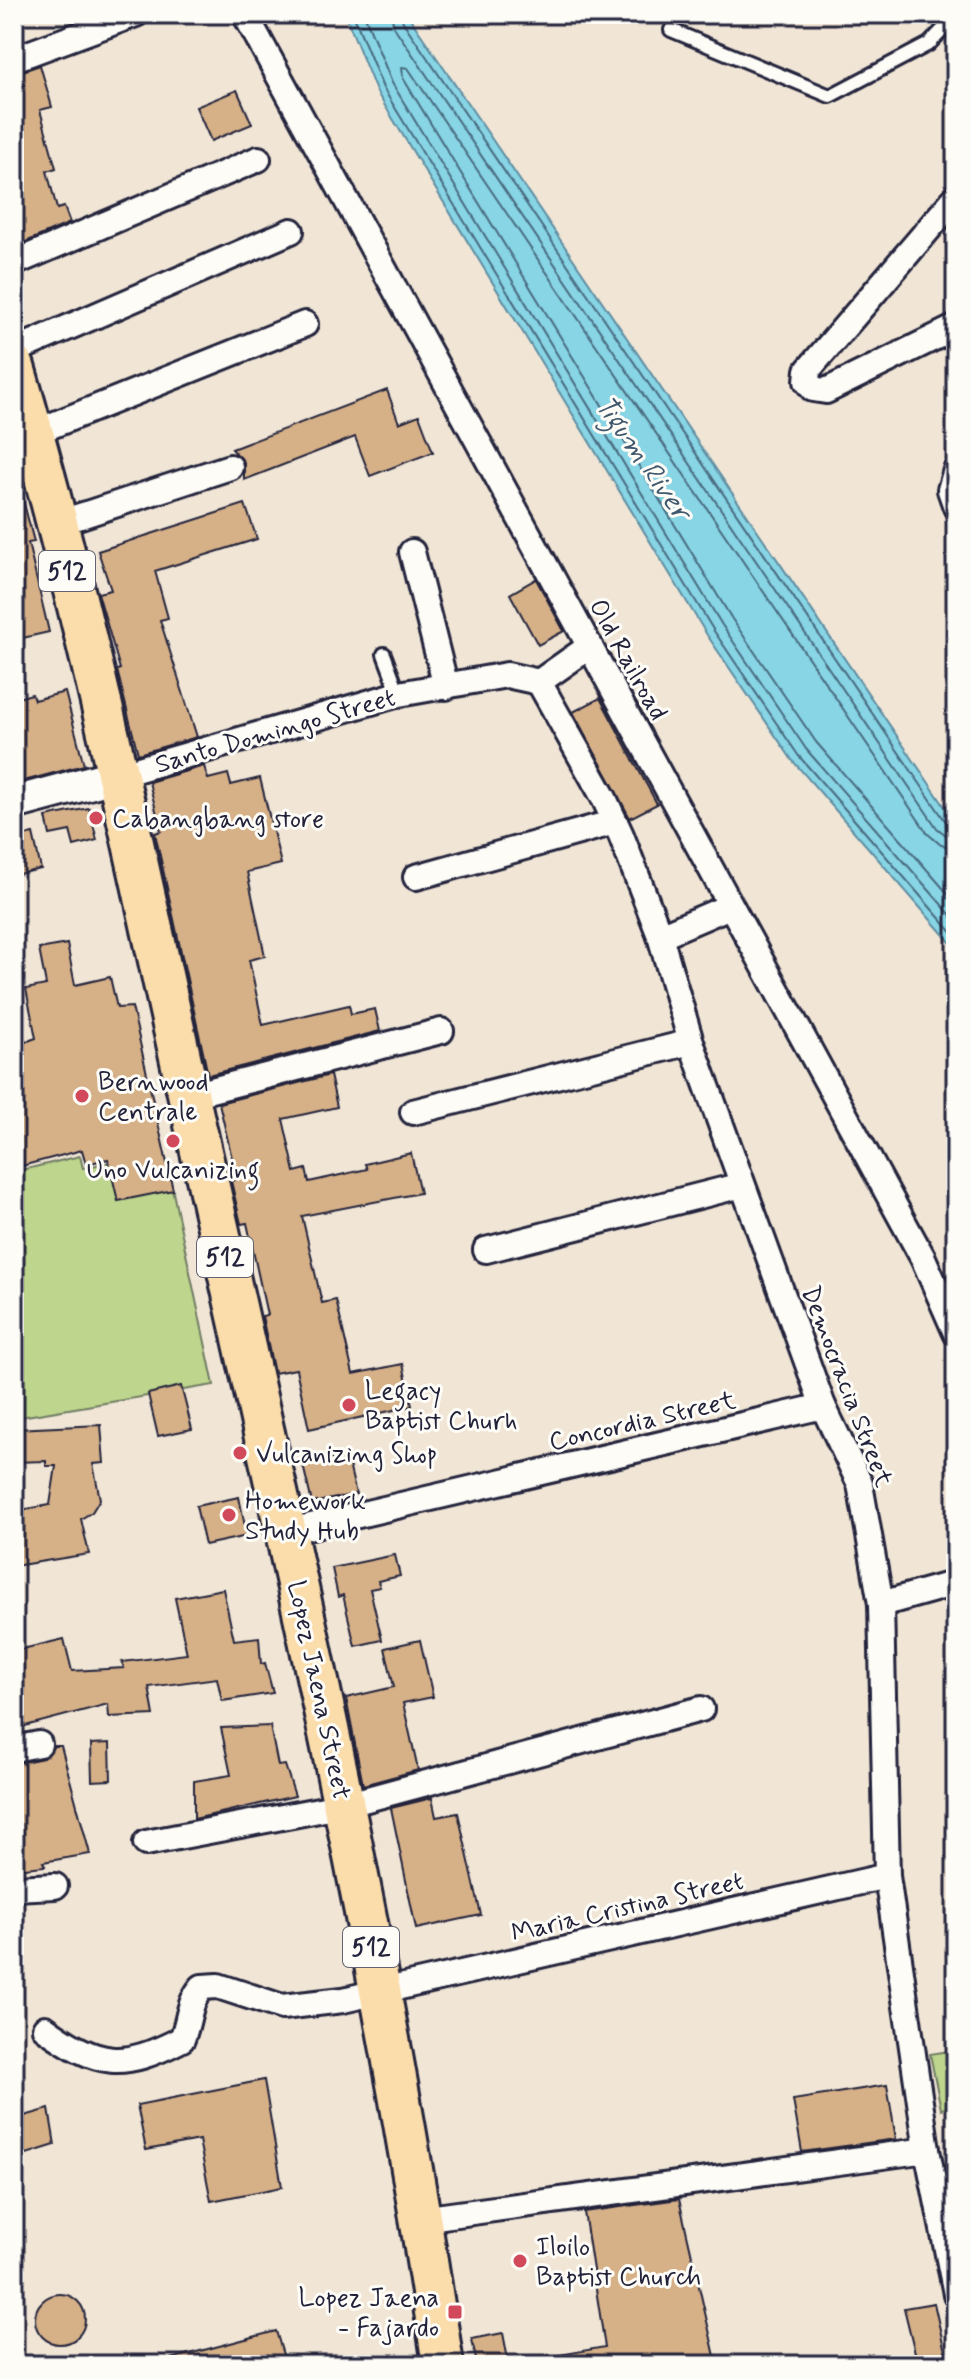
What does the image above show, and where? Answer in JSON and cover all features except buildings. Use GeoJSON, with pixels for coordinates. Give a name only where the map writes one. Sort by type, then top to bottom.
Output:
{"type":"FeatureCollection","features":[{"type":"Feature","properties":{"kind":"main road","name":"Lopez Jaena Street"},"geometry":{"type":"LineString","coordinates":[[14,367],[118,775],[345,1805],[421,2219],[443,2365]]}},
{"type":"Feature","properties":{"kind":"street"},"geometry":{"type":"LineString","coordinates":[[14,59],[136,14]]}},
{"type":"Feature","properties":{"kind":"street","name":"Old Railroad"},"geometry":{"type":"LineString","coordinates":[[245,14],[923,1258],[956,1333]]}},
{"type":"Feature","properties":{"kind":"street"},"geometry":{"type":"LineString","coordinates":[[14,263],[258,159]]}},
{"type":"Feature","properties":{"kind":"street"},"geometry":{"type":"LineString","coordinates":[[956,197],[808,370],[807,381],[813,389],[826,391],[956,327]]}},
{"type":"Feature","properties":{"kind":"street"},"geometry":{"type":"LineString","coordinates":[[14,351],[291,231]]}},
{"type":"Feature","properties":{"kind":"street"},"geometry":{"type":"LineString","coordinates":[[33,433],[305,324]]}},
{"type":"Feature","properties":{"kind":"street"},"geometry":{"type":"LineString","coordinates":[[56,524],[230,467]]}},
{"type":"Feature","properties":{"kind":"street"},"geometry":{"type":"LineString","coordinates":[[956,470],[950,490],[956,507]]}},
{"type":"Feature","properties":{"kind":"street"},"geometry":{"type":"LineString","coordinates":[[412,552],[446,687]]}},
{"type":"Feature","properties":{"kind":"street"},"geometry":{"type":"LineString","coordinates":[[539,682],[590,646]]}},
{"type":"Feature","properties":{"kind":"street","name":"Santo Domingo Street"},"geometry":{"type":"LineString","coordinates":[[14,803],[399,694],[507,675],[539,682]]}},
{"type":"Feature","properties":{"kind":"street","name":"Democracia Street"},"geometry":{"type":"LineString","coordinates":[[539,682],[615,822],[660,936],[691,1042],[823,1406],[860,1484],[871,1530],[881,1604],[887,1876],[927,2150],[956,2294]]}},
{"type":"Feature","properties":{"kind":"street"},"geometry":{"type":"LineString","coordinates":[[416,877],[615,822]]}},
{"type":"Feature","properties":{"kind":"street"},"geometry":{"type":"LineString","coordinates":[[660,936],[730,906]]}},
{"type":"Feature","properties":{"kind":"street"},"geometry":{"type":"LineString","coordinates":[[188,1096],[441,1031]]}},
{"type":"Feature","properties":{"kind":"street"},"geometry":{"type":"LineString","coordinates":[[413,1112],[691,1042]]}},
{"type":"Feature","properties":{"kind":"street"},"geometry":{"type":"LineString","coordinates":[[486,1250],[742,1185]]}},
{"type":"Feature","properties":{"kind":"street","name":"Concordia Street"},"geometry":{"type":"LineString","coordinates":[[286,1532],[823,1406]]}},
{"type":"Feature","properties":{"kind":"street"},"geometry":{"type":"LineString","coordinates":[[881,1604],[956,1583]]}},
{"type":"Feature","properties":{"kind":"street"},"geometry":{"type":"LineString","coordinates":[[146,1843],[345,1805],[701,1709]]}},
{"type":"Feature","properties":{"kind":"street"},"geometry":{"type":"LineString","coordinates":[[14,1749],[39,1744]]}},
{"type":"Feature","properties":{"kind":"street","name":"Maria Cristina Street"},"geometry":{"type":"LineString","coordinates":[[45,2028],[94,2060],[126,2059],[182,2039],[189,2021],[190,2001],[202,1987],[218,1986],[282,2007],[379,1991],[887,1876]]}},
{"type":"Feature","properties":{"kind":"street"},"geometry":{"type":"LineString","coordinates":[[14,1888],[55,1886]]}},
{"type":"Feature","properties":{"kind":"street"},"geometry":{"type":"LineString","coordinates":[[421,2219],[927,2150]]}},
{"type":"Feature","properties":{"kind":"lane"},"geometry":{"type":"LineString","coordinates":[[671,30],[830,96],[929,44],[956,16]]}},
{"type":"Feature","properties":{"kind":"lane"},"geometry":{"type":"LineString","coordinates":[[384,654],[399,694]]}},
{"type":"Feature","properties":{"kind":"green space"},"geometry":{"type":"Polygon","coordinates":[[[164,1150],[214,1385],[14,1418],[14,1172],[80,1156],[83,1168],[164,1150]]]}},
{"type":"Feature","properties":{"kind":"green space"},"geometry":{"type":"Polygon","coordinates":[[[956,2050],[956,2106],[941,2109],[930,2054],[956,2050]]]}},
{"type":"Feature","properties":{"kind":"water","name":"Tigum River"},"geometry":{"type":"Polygon","coordinates":[[[345,14],[407,14],[956,823],[956,949],[792,760],[707,635],[376,91],[345,14]]]}},
{"type":"Feature","properties":{"kind":"place","name":"Cabangbang store"},"geometry":{"type":"Point","coordinates":[96,818]}},
{"type":"Feature","properties":{"kind":"place","name":"Bernwood Centrale"},"geometry":{"type":"Point","coordinates":[82,1096]}},
{"type":"Feature","properties":{"kind":"place","name":"Uno Vulcanizing"},"geometry":{"type":"Point","coordinates":[173,1141]}},
{"type":"Feature","properties":{"kind":"place","name":"Legacy Baptist Churh"},"geometry":{"type":"Point","coordinates":[349,1405]}},
{"type":"Feature","properties":{"kind":"place","name":"Vulcanizing Shop"},"geometry":{"type":"Point","coordinates":[240,1453]}},
{"type":"Feature","properties":{"kind":"place","name":"Homework Study Hub"},"geometry":{"type":"Point","coordinates":[229,1515]}},
{"type":"Feature","properties":{"kind":"place","name":"Iloilo Baptist Church"},"geometry":{"type":"Point","coordinates":[520,2261]}},
{"type":"Feature","properties":{"kind":"place","name":"Lopez Jaena - Fajardo"},"geometry":{"type":"Point","coordinates":[455,2312]}}]}
